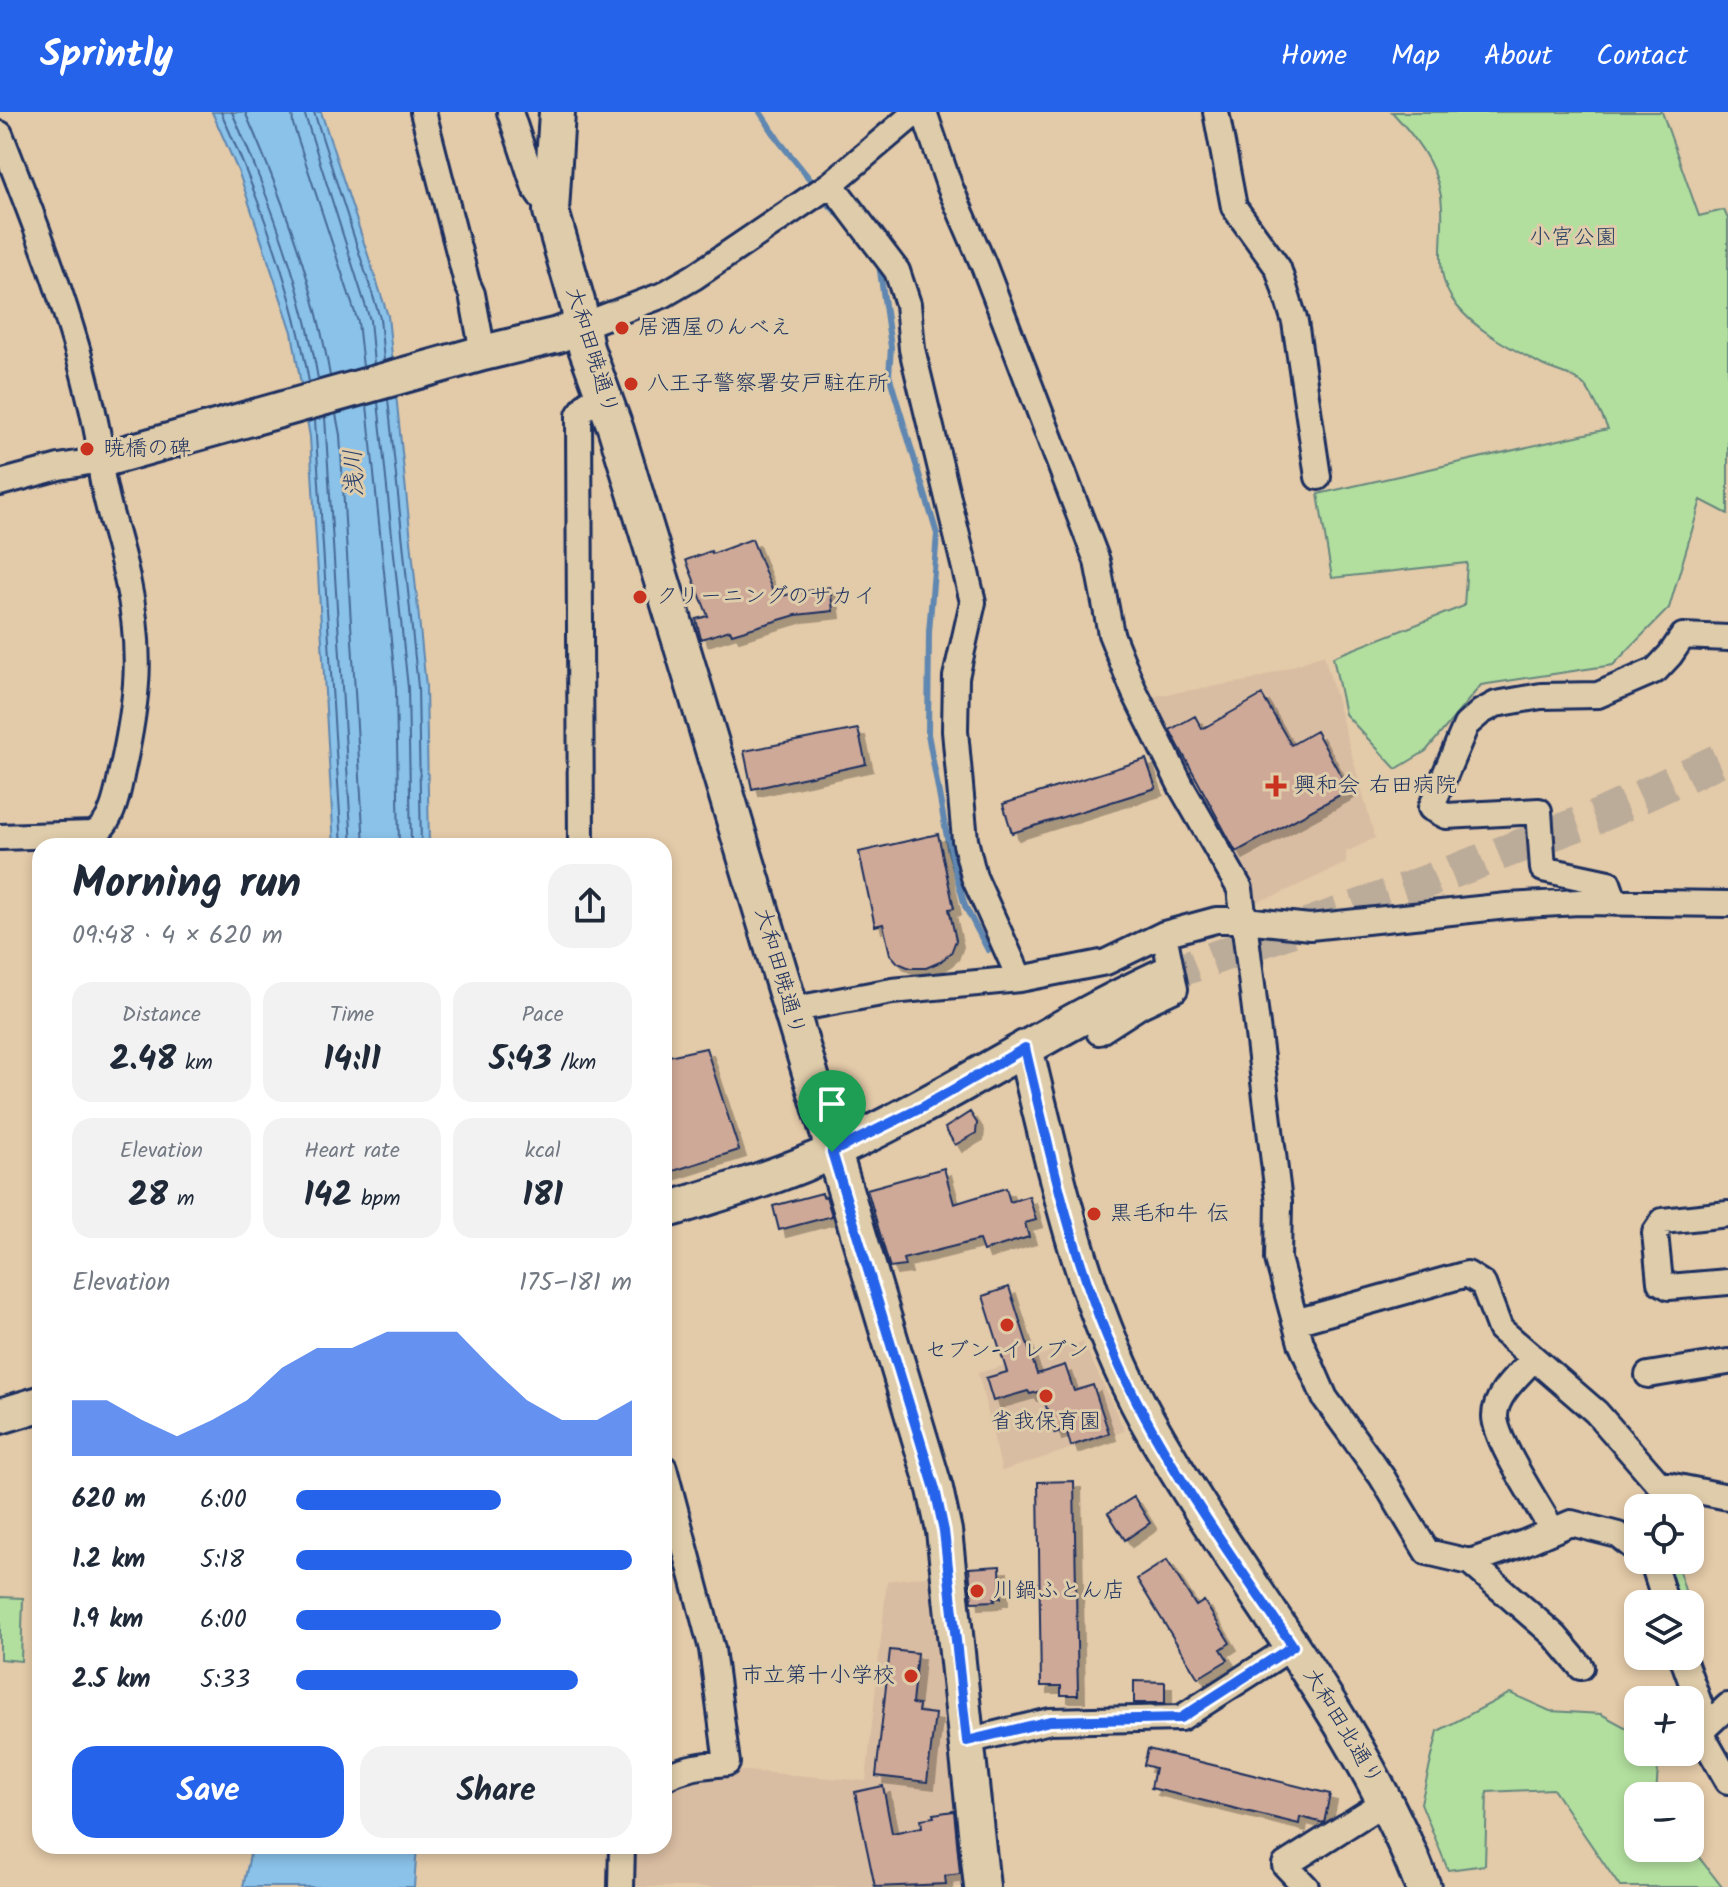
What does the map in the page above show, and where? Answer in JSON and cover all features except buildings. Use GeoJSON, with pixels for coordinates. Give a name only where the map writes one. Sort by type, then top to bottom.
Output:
{"type":"FeatureCollection","features":[{"type":"Feature","properties":{"kind":"street"},"geometry":{"type":"LineString","coordinates":[[423,112],[472,294],[476,355]]}},
{"type":"Feature","properties":{"kind":"street"},"geometry":{"type":"LineString","coordinates":[[510,112],[535,188],[551,211]]}},
{"type":"Feature","properties":{"kind":"street","name":"大和田暁通り"},"geometry":{"type":"LineString","coordinates":[[557,112],[551,211],[581,326],[602,398],[620,444],[935,1489],[944,1531],[982,1887]]}},
{"type":"Feature","properties":{"kind":"street"},"geometry":{"type":"LineString","coordinates":[[0,483],[59,467],[109,458],[558,335],[663,295],[831,184],[916,112]]}},
{"type":"Feature","properties":{"kind":"street"},"geometry":{"type":"LineString","coordinates":[[924,112],[949,185],[1097,561],[1111,634],[1134,691],[1175,775],[1240,889],[1279,1202],[1278,1259],[1295,1322],[1325,1398],[1382,1477],[1427,1552],[1470,1562],[1555,1636],[1581,1667]]}},
{"type":"Feature","properties":{"kind":"street"},"geometry":{"type":"LineString","coordinates":[[1216,112],[1234,207],[1278,268],[1295,322],[1318,477]]}},
{"type":"Feature","properties":{"kind":"street"},"geometry":{"type":"LineString","coordinates":[[0,134],[34,220],[109,458],[102,476],[128,582],[137,651],[134,716],[108,818],[97,833],[0,837]]}},
{"type":"Feature","properties":{"kind":"street"},"geometry":{"type":"LineString","coordinates":[[831,184],[897,271],[908,304],[912,349],[973,602],[956,677],[955,731],[965,840],[974,877],[1020,979]]}},
{"type":"Feature","properties":{"kind":"street"},"geometry":{"type":"LineString","coordinates":[[581,838],[579,415],[588,403],[602,398]]}},
{"type":"Feature","properties":{"kind":"street"},"geometry":{"type":"LineString","coordinates":[[1615,903],[1608,883],[1543,869],[1539,811],[1446,816],[1431,808],[1466,725],[1496,704],[1541,696],[1598,695],[1656,670],[1683,636],[1728,638]]}},
{"type":"Feature","properties":{"kind":"street"},"geometry":{"type":"LineString","coordinates":[[790,1010],[892,991],[1020,979],[1106,962],[1164,934],[1216,920],[1310,927],[1507,906],[1728,904]]}},
{"type":"Feature","properties":{"kind":"street"},"geometry":{"type":"LineString","coordinates":[[1099,1032],[1141,1005],[1175,989],[1164,934]]}},
{"type":"Feature","properties":{"kind":"street"},"geometry":{"type":"LineString","coordinates":[[672,1209],[745,1186],[832,1152],[923,1107],[1025,1048],[1163,976]]}},
{"type":"Feature","properties":{"kind":"street","name":"大和田北通り"},"geometry":{"type":"LineString","coordinates":[[1025,1048],[1066,1218],[1107,1337],[1145,1417],[1183,1482],[1293,1646],[1365,1761],[1423,1887]]}},
{"type":"Feature","properties":{"kind":"street"},"geometry":{"type":"LineString","coordinates":[[1728,1214],[1663,1221],[1655,1233],[1660,1282],[1669,1287],[1728,1282]]}},
{"type":"Feature","properties":{"kind":"street"},"geometry":{"type":"LineString","coordinates":[[1295,1322],[1467,1274],[1483,1284],[1500,1329],[1596,1412],[1658,1483],[1728,1497]]}},
{"type":"Feature","properties":{"kind":"street"},"geometry":{"type":"LineString","coordinates":[[1533,1359],[1503,1393],[1495,1415],[1499,1435],[1552,1530]]}},
{"type":"Feature","properties":{"kind":"street"},"geometry":{"type":"LineString","coordinates":[[1648,1375],[1728,1362]]}},
{"type":"Feature","properties":{"kind":"street"},"geometry":{"type":"LineString","coordinates":[[0,1416],[32,1406]]}},
{"type":"Feature","properties":{"kind":"street"},"geometry":{"type":"LineString","coordinates":[[672,1498],[712,1649],[727,1763],[686,1768],[672,1774]]}},
{"type":"Feature","properties":{"kind":"street"},"geometry":{"type":"LineString","coordinates":[[1470,1562],[1571,1523],[1618,1535],[1624,1540]]}},
{"type":"Feature","properties":{"kind":"street"},"geometry":{"type":"LineString","coordinates":[[967,1741],[1050,1721],[1181,1718],[1293,1646]]}},
{"type":"Feature","properties":{"kind":"street"},"geometry":{"type":"LineString","coordinates":[[1687,1670],[1707,1725]]}},
{"type":"Feature","properties":{"kind":"street"},"geometry":{"type":"LineString","coordinates":[[1728,1706],[1700,1732],[1728,1781]]}},
{"type":"Feature","properties":{"kind":"street"},"geometry":{"type":"LineString","coordinates":[[1306,1887],[1285,1865],[1386,1801]]}},
{"type":"Feature","properties":{"kind":"street"},"geometry":{"type":"LineString","coordinates":[[621,1887],[622,1854]]}},
{"type":"Feature","properties":{"kind":"shaded area","name":"興和会 右田病院"},"geometry":{"type":"Polygon","coordinates":[[[1324,655],[1375,838],[1346,852],[1346,863],[1255,902],[1251,886],[1216,830],[1149,697],[1253,680],[1324,655]]]}},
{"type":"Feature","properties":{"kind":"shaded area","name":"省我保育園"},"geometry":{"type":"Polygon","coordinates":[[[1083,1342],[1125,1431],[1002,1471],[978,1373],[1083,1342]]]}},
{"type":"Feature","properties":{"kind":"shaded area","name":"市立第十小学校"},"geometry":{"type":"Polygon","coordinates":[[[934,1575],[969,1887],[630,1887],[632,1854],[672,1854],[672,1782],[705,1772],[747,1771],[866,1781],[887,1581],[934,1575]]]}},
{"type":"Feature","properties":{"kind":"green space","name":"小宮公園"},"geometry":{"type":"Polygon","coordinates":[[[1392,112],[1662,112],[1699,216],[1724,210],[1728,219],[1728,514],[1701,500],[1669,608],[1613,665],[1481,685],[1426,751],[1396,769],[1345,714],[1333,657],[1464,606],[1467,563],[1332,578],[1318,494],[1608,429],[1592,396],[1581,382],[1542,365],[1496,339],[1457,306],[1444,282],[1442,270],[1442,207],[1437,180],[1426,155],[1392,112]]]}},
{"type":"Feature","properties":{"kind":"green space"},"geometry":{"type":"Polygon","coordinates":[[[1654,1574],[1680,1574],[1685,1590],[1660,1590],[1654,1574]]]}},
{"type":"Feature","properties":{"kind":"green space"},"geometry":{"type":"Polygon","coordinates":[[[0,1597],[23,1598],[21,1661],[0,1659],[0,1597]]]}},
{"type":"Feature","properties":{"kind":"green space"},"geometry":{"type":"Polygon","coordinates":[[[1510,1693],[1550,1711],[1601,1714],[1624,1726],[1624,1766],[1658,1766],[1657,1782],[1624,1782],[1624,1862],[1702,1862],[1722,1887],[1620,1887],[1553,1789],[1487,1792],[1485,1865],[1448,1870],[1421,1803],[1438,1731],[1510,1693]]]}},
{"type":"Feature","properties":{"kind":"water","name":"浅川"},"geometry":{"type":"Polygon","coordinates":[[[212,112],[321,112],[388,316],[426,687],[429,838],[334,838],[310,437],[292,332],[239,173],[212,112]]]}},
{"type":"Feature","properties":{"kind":"water"},"geometry":{"type":"Polygon","coordinates":[[[250,1854],[416,1854],[414,1887],[243,1887],[250,1854]]]}},
{"type":"Feature","properties":{"kind":"waterway"},"geometry":{"type":"LineString","coordinates":[[760,112],[812,182]]}},
{"type":"Feature","properties":{"kind":"waterway"},"geometry":{"type":"LineString","coordinates":[[825,201],[845,221]]}},
{"type":"Feature","properties":{"kind":"waterway"},"geometry":{"type":"LineString","coordinates":[[879,264],[891,347],[889,375],[937,534],[929,632],[928,734],[949,848],[965,906],[988,950]]}},
{"type":"Feature","properties":{"kind":"tunnel"},"geometry":{"type":"LineString","coordinates":[[1163,976],[1394,894],[1599,816],[1728,756]]}},
{"type":"Feature","properties":{"kind":"place","name":"居酒屋のんべえ"},"geometry":{"type":"Point","coordinates":[622,328]}},
{"type":"Feature","properties":{"kind":"place","name":"八王子警察署安戸駐在所"},"geometry":{"type":"Point","coordinates":[631,384]}},
{"type":"Feature","properties":{"kind":"place","name":"暁橋の碑"},"geometry":{"type":"Point","coordinates":[87,449]}},
{"type":"Feature","properties":{"kind":"place","name":"クリーニングのサカイ"},"geometry":{"type":"Point","coordinates":[640,597]}},
{"type":"Feature","properties":{"kind":"place","name":"興和会 右田病院"},"geometry":{"type":"Point","coordinates":[1276,786]}},
{"type":"Feature","properties":{"kind":"place","name":"黒毛和牛 伝"},"geometry":{"type":"Point","coordinates":[1094,1214]}},
{"type":"Feature","properties":{"kind":"place","name":"セブン-イレブン"},"geometry":{"type":"Point","coordinates":[1007,1325]}},
{"type":"Feature","properties":{"kind":"place","name":"省我保育園"},"geometry":{"type":"Point","coordinates":[1046,1396]}},
{"type":"Feature","properties":{"kind":"place","name":"川鍋ふとん店"},"geometry":{"type":"Point","coordinates":[977,1591]}},
{"type":"Feature","properties":{"kind":"place","name":"市立第十小学校"},"geometry":{"type":"Point","coordinates":[911,1676]}},
{"type":"Feature","properties":{"kind":"route"},"geometry":{"type":"LineString","coordinates":[[1025,1048],[1066,1218],[1107,1337],[1145,1417],[1183,1482],[1293,1646],[1181,1718],[1050,1721],[967,1741],[944,1531],[935,1489],[832,1152],[923,1107],[1025,1048]]}}]}
